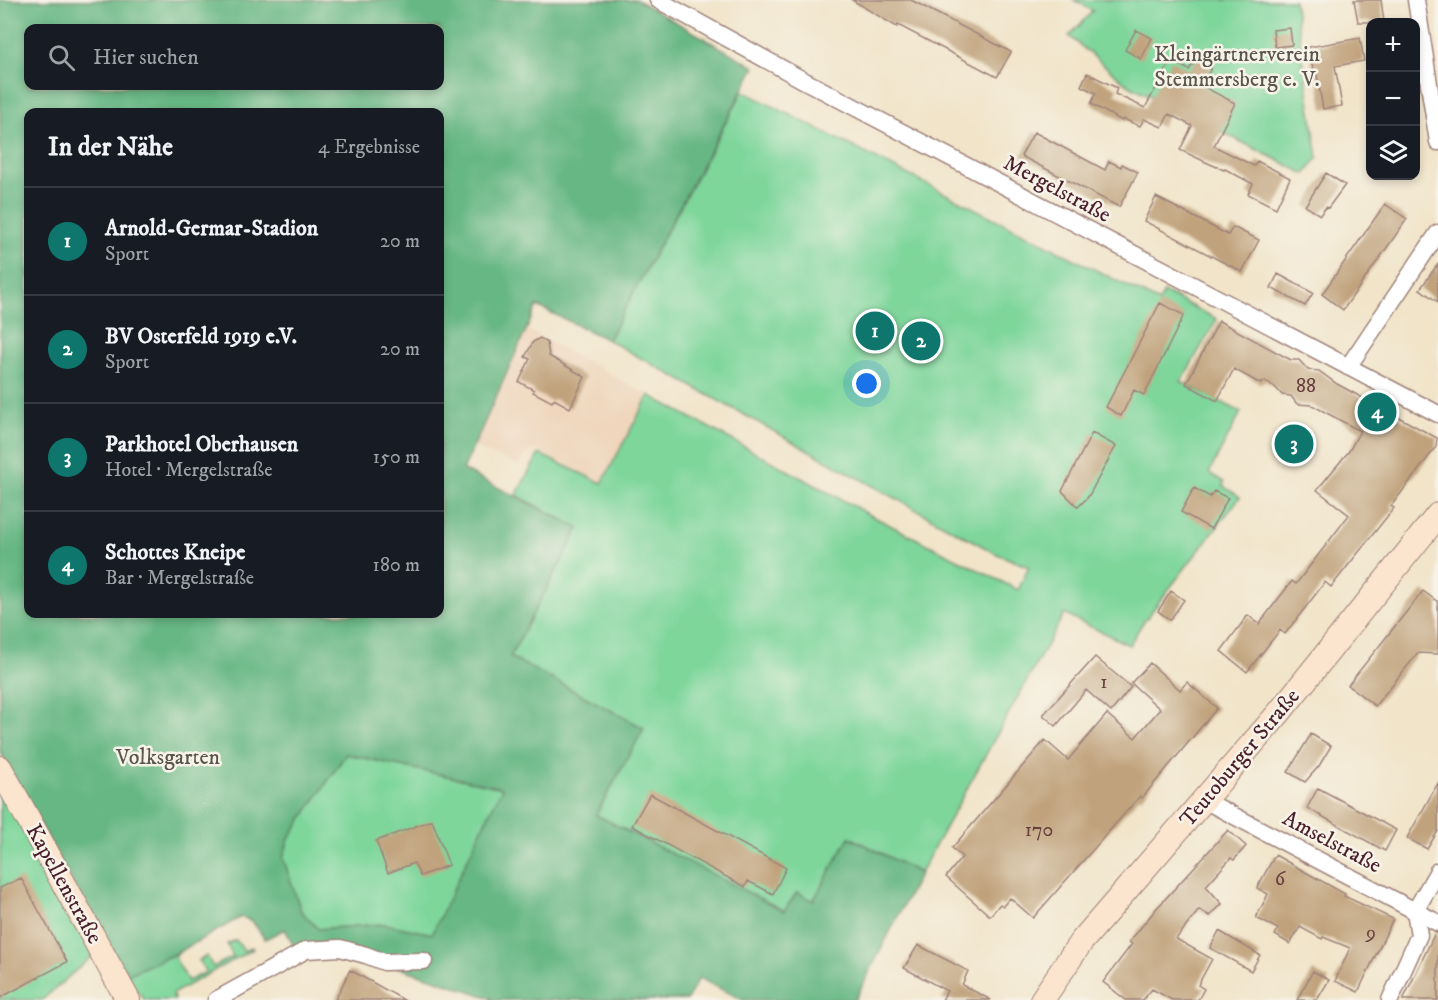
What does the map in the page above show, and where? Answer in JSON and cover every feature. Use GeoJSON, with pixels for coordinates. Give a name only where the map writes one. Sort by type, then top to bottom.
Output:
{"type":"FeatureCollection","features":[{"type":"Feature","properties":{"kind":"main road","name":"Teutoburger Straße"},"geometry":{"type":"LineString","coordinates":[[1042,1000],[1081,942],[1278,714],[1438,515]]}},
{"type":"Feature","properties":{"kind":"main road","name":"Kapellenstraße"},"geometry":{"type":"LineString","coordinates":[[0,768],[128,1000]]}},
{"type":"Feature","properties":{"kind":"street","name":"Mergelstraße"},"geometry":{"type":"LineString","coordinates":[[658,0],[802,80],[1438,414]]}},
{"type":"Feature","properties":{"kind":"street"},"geometry":{"type":"LineString","coordinates":[[1416,0],[1438,142]]}},
{"type":"Feature","properties":{"kind":"street"},"geometry":{"type":"LineString","coordinates":[[1348,366],[1438,233]]}},
{"type":"Feature","properties":{"kind":"street","name":"Amselstraße"},"geometry":{"type":"LineString","coordinates":[[1204,800],[1438,923]]}},
{"type":"Feature","properties":{"kind":"street"},"geometry":{"type":"LineString","coordinates":[[1390,1000],[1419,935],[1415,911],[1438,871]]}},
{"type":"Feature","properties":{"kind":"street"},"geometry":{"type":"LineString","coordinates":[[216,1000],[306,950],[340,948],[366,954],[384,962],[424,961]]}},
{"type":"Feature","properties":{"kind":"shaded area"},"geometry":{"type":"Polygon","coordinates":[[[526,329],[649,395],[602,483],[536,450],[526,453],[520,466],[474,447],[526,329]]]}},
{"type":"Feature","properties":{"kind":"green space","name":"Volksgarten"},"geometry":{"type":"Polygon","coordinates":[[[0,0],[637,0],[755,67],[608,340],[537,306],[463,470],[579,528],[510,657],[644,728],[596,815],[784,911],[797,892],[813,901],[849,837],[920,873],[855,1000],[743,1000],[699,978],[687,1000],[490,1000],[491,998],[385,963],[309,957],[301,960],[285,929],[265,939],[252,921],[241,917],[177,953],[124,976],[0,751],[0,0]],[[346,754],[289,838],[283,858],[301,911],[318,929],[385,924],[432,934],[502,788],[346,754]]]}},
{"type":"Feature","properties":{"kind":"green space","name":"Kleingärtnerverein Stemmersberg e. V."},"geometry":{"type":"Polygon","coordinates":[[[1074,0],[1294,0],[1318,158],[1305,174],[1127,84],[1069,36],[1093,11],[1074,0]]]}},
{"type":"Feature","properties":{"kind":"green space"},"geometry":{"type":"Polygon","coordinates":[[[743,91],[1159,302],[1164,292],[1217,319],[1181,382],[1241,412],[1209,473],[1224,482],[1223,486],[1240,497],[1142,624],[1129,645],[1064,614],[920,873],[850,837],[813,901],[785,911],[596,815],[644,728],[510,657],[579,528],[516,495],[539,454],[602,483],[649,395],[868,514],[1018,590],[1029,567],[995,553],[608,340],[743,91]]]}},
{"type":"Feature","properties":{"kind":"green space"},"geometry":{"type":"Polygon","coordinates":[[[346,754],[503,788],[433,934],[384,924],[317,929],[301,911],[283,858],[289,838],[346,754]]]}},
{"type":"Feature","properties":{"kind":"green space"},"geometry":{"type":"Polygon","coordinates":[[[0,778],[98,951],[42,1000],[0,1000],[0,778]]]}},
{"type":"Feature","properties":{"kind":"green space"},"geometry":{"type":"Polygon","coordinates":[[[236,940],[244,951],[252,947],[253,949],[172,994],[175,1000],[145,1000],[124,976],[177,953],[175,958],[188,981],[206,972],[199,960],[207,956],[213,967],[233,957],[227,944],[236,940]]]}},
{"type":"Feature","properties":{"kind":"building"},"geometry":{"type":"Polygon","coordinates":[[[852,0],[911,0],[1011,52],[997,77],[898,25],[897,27],[852,0]]]}},
{"type":"Feature","properties":{"kind":"building"},"geometry":{"type":"Polygon","coordinates":[[[1354,0],[1381,0],[1383,18],[1366,18],[1366,22],[1358,22],[1354,0]]]}},
{"type":"Feature","properties":{"kind":"building"},"geometry":{"type":"Polygon","coordinates":[[[1290,28],[1292,45],[1275,47],[1273,30],[1290,28]]]}},
{"type":"Feature","properties":{"kind":"building"},"geometry":{"type":"Polygon","coordinates":[[[1136,30],[1152,38],[1141,59],[1125,50],[1136,30]]]}},
{"type":"Feature","properties":{"kind":"building"},"geometry":{"type":"Polygon","coordinates":[[[1360,38],[1364,61],[1335,66],[1342,106],[1323,109],[1309,47],[1360,38]]]}},
{"type":"Feature","properties":{"kind":"building"},"geometry":{"type":"Polygon","coordinates":[[[1197,58],[1212,66],[1202,86],[1235,103],[1214,146],[1254,166],[1257,161],[1290,178],[1276,208],[1248,194],[1253,184],[1180,150],[1192,126],[1169,114],[1162,127],[1144,119],[1140,126],[1123,119],[1122,121],[1091,104],[1096,93],[1081,86],[1087,73],[1117,88],[1115,94],[1145,108],[1171,60],[1189,70],[1197,58]]]}},
{"type":"Feature","properties":{"kind":"building"},"geometry":{"type":"Polygon","coordinates":[[[1034,132],[1105,170],[1109,161],[1121,167],[1122,164],[1138,172],[1119,207],[1021,156],[1034,132]]]}},
{"type":"Feature","properties":{"kind":"building"},"geometry":{"type":"Polygon","coordinates":[[[1326,173],[1345,185],[1320,215],[1305,206],[1326,173]]]}},
{"type":"Feature","properties":{"kind":"building"},"geometry":{"type":"Polygon","coordinates":[[[1156,197],[1228,235],[1233,227],[1259,240],[1242,272],[1144,221],[1156,197]]]}},
{"type":"Feature","properties":{"kind":"building"},"geometry":{"type":"Polygon","coordinates":[[[1385,204],[1407,219],[1343,310],[1322,294],[1385,204]]]}},
{"type":"Feature","properties":{"kind":"building"},"geometry":{"type":"Polygon","coordinates":[[[1438,264],[1438,302],[1420,289],[1438,264]]]}},
{"type":"Feature","properties":{"kind":"building"},"geometry":{"type":"Polygon","coordinates":[[[1278,274],[1313,293],[1305,306],[1271,288],[1278,274]]]}},
{"type":"Feature","properties":{"kind":"building"},"geometry":{"type":"Polygon","coordinates":[[[1160,303],[1184,315],[1144,395],[1134,390],[1121,416],[1106,407],[1160,303]]]}},
{"type":"Feature","properties":{"kind":"building"},"geometry":{"type":"Polygon","coordinates":[[[1219,321],[1291,360],[1299,360],[1308,370],[1319,371],[1337,384],[1437,438],[1436,447],[1391,506],[1394,508],[1331,587],[1325,582],[1285,634],[1280,630],[1247,672],[1221,651],[1248,615],[1259,624],[1292,581],[1296,584],[1349,515],[1317,490],[1349,451],[1360,431],[1312,405],[1297,404],[1291,396],[1282,395],[1265,381],[1261,384],[1234,369],[1217,401],[1186,384],[1219,321]]]}},
{"type":"Feature","properties":{"kind":"building"},"geometry":{"type":"Polygon","coordinates":[[[540,338],[547,343],[549,356],[585,377],[570,408],[554,399],[552,402],[519,382],[530,359],[525,357],[533,342],[540,338]]]}},
{"type":"Feature","properties":{"kind":"building"},"geometry":{"type":"Polygon","coordinates":[[[1092,433],[1116,446],[1088,497],[1078,507],[1062,491],[1092,433]]]}},
{"type":"Feature","properties":{"kind":"building"},"geometry":{"type":"Polygon","coordinates":[[[1194,488],[1210,497],[1214,491],[1228,498],[1211,529],[1181,512],[1194,488]]]}},
{"type":"Feature","properties":{"kind":"building"},"geometry":{"type":"Polygon","coordinates":[[[1171,591],[1184,600],[1170,620],[1158,611],[1171,591]]]}},
{"type":"Feature","properties":{"kind":"building"},"geometry":{"type":"Polygon","coordinates":[[[1423,591],[1438,602],[1438,654],[1418,653],[1375,706],[1348,685],[1423,591]]]}},
{"type":"Feature","properties":{"kind":"building"},"geometry":{"type":"Polygon","coordinates":[[[1095,657],[1131,687],[1111,712],[1086,690],[1056,726],[1043,715],[1095,657]]]}},
{"type":"Feature","properties":{"kind":"building"},"geometry":{"type":"Polygon","coordinates":[[[1150,663],[1180,690],[1187,682],[1217,708],[1142,798],[1140,796],[1033,918],[1010,898],[1003,906],[1000,904],[990,916],[946,877],[962,857],[952,848],[1045,740],[1068,760],[1107,714],[1135,738],[1160,709],[1131,683],[1150,663]]]}},
{"type":"Feature","properties":{"kind":"building"},"geometry":{"type":"Polygon","coordinates":[[[1311,734],[1331,746],[1319,766],[1305,782],[1288,772],[1311,734]]]}},
{"type":"Feature","properties":{"kind":"building"},"geometry":{"type":"Polygon","coordinates":[[[1438,783],[1438,831],[1427,849],[1407,838],[1438,783]]]}},
{"type":"Feature","properties":{"kind":"building"},"geometry":{"type":"Polygon","coordinates":[[[1318,788],[1396,830],[1385,851],[1307,808],[1318,788]]]}},
{"type":"Feature","properties":{"kind":"building"},"geometry":{"type":"Polygon","coordinates":[[[650,794],[786,868],[773,894],[748,881],[745,887],[632,826],[650,794]]]}},
{"type":"Feature","properties":{"kind":"building"},"geometry":{"type":"Polygon","coordinates":[[[432,820],[449,865],[420,876],[414,863],[388,873],[376,841],[432,820]]]}},
{"type":"Feature","properties":{"kind":"building"},"geometry":{"type":"Polygon","coordinates":[[[1228,830],[1246,846],[1234,860],[1231,858],[1206,886],[1222,904],[1210,916],[1199,910],[1176,939],[1212,959],[1198,985],[1204,989],[1198,1000],[1172,1000],[1152,989],[1143,1000],[1126,1000],[1103,982],[1132,944],[1129,942],[1156,909],[1228,830]]]}},
{"type":"Feature","properties":{"kind":"building"},"geometry":{"type":"Polygon","coordinates":[[[1275,855],[1345,894],[1344,896],[1393,919],[1358,992],[1335,981],[1350,948],[1323,937],[1322,939],[1300,927],[1290,944],[1275,935],[1278,929],[1256,918],[1268,894],[1257,888],[1275,855]]]}},
{"type":"Feature","properties":{"kind":"building"},"geometry":{"type":"Polygon","coordinates":[[[21,878],[67,962],[0,998],[0,888],[21,878]]]}},
{"type":"Feature","properties":{"kind":"building"},"geometry":{"type":"Polygon","coordinates":[[[1219,931],[1260,955],[1251,971],[1210,948],[1219,931]]]}},
{"type":"Feature","properties":{"kind":"building"},"geometry":{"type":"Polygon","coordinates":[[[1435,933],[1438,933],[1438,1000],[1403,1000],[1435,933]]]}},
{"type":"Feature","properties":{"kind":"building"},"geometry":{"type":"Polygon","coordinates":[[[918,945],[968,971],[962,985],[991,1000],[942,1000],[947,991],[904,968],[918,945]]]}},
{"type":"Feature","properties":{"kind":"building"},"geometry":{"type":"Polygon","coordinates":[[[350,970],[404,1000],[335,1000],[350,970]]]}},
{"type":"Feature","properties":{"kind":"building"},"geometry":{"type":"Polygon","coordinates":[[[1313,971],[1329,980],[1317,1000],[1297,1000],[1313,971]]]}},
{"type":"Feature","properties":{"kind":"place","name":"Arnold-Germar-Stadion"},"geometry":{"type":"Point","coordinates":[875,331]}},
{"type":"Feature","properties":{"kind":"place","name":"BV Osterfeld 1919 e.V."},"geometry":{"type":"Point","coordinates":[921,341]}},
{"type":"Feature","properties":{"kind":"place","name":"Schottes Kneipe"},"geometry":{"type":"Point","coordinates":[1377,412]}},
{"type":"Feature","properties":{"kind":"place","name":"Parkhotel Oberhausen"},"geometry":{"type":"Point","coordinates":[1294,444]}}]}
